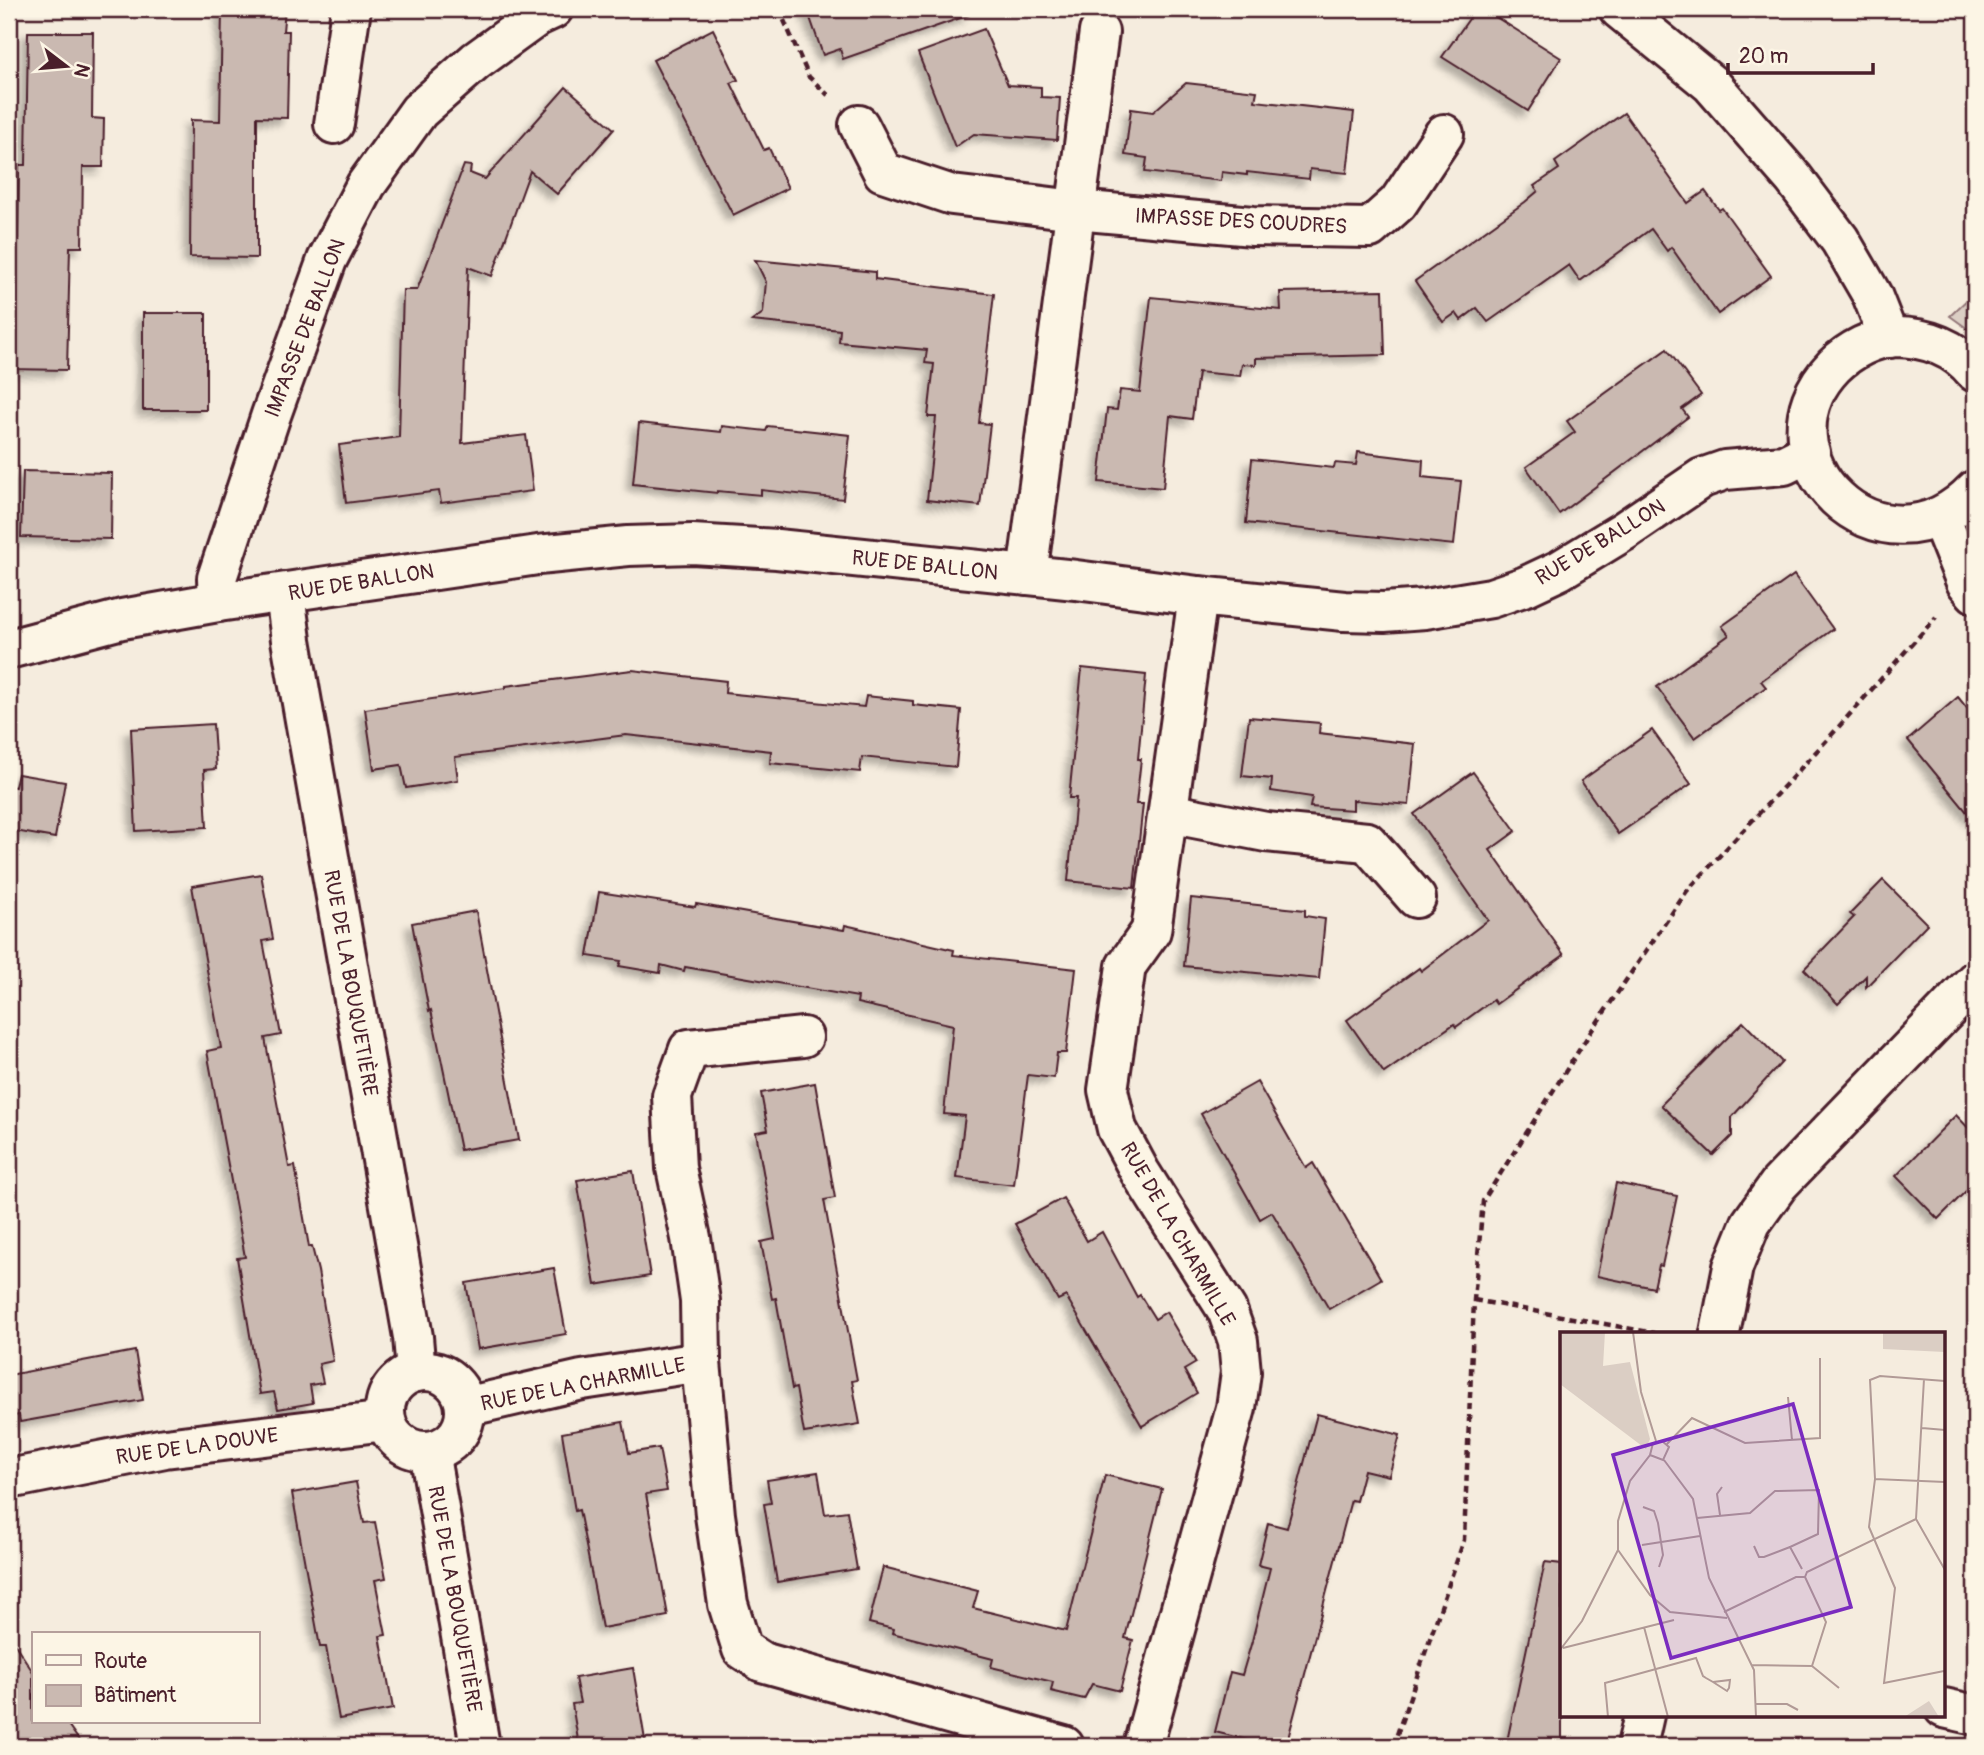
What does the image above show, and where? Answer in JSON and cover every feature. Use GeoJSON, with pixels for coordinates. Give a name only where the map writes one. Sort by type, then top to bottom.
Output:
{"type":"FeatureCollection","features":[{"type":"Feature","properties":{"kind":"street"},"geometry":{"type":"LineString","coordinates":[[334,124],[351,9]]}},
{"type":"Feature","properties":{"kind":"street","name":"IMPASSE DE BALLON"},"geometry":{"type":"LineString","coordinates":[[218,602],[217,578],[271,415],[327,260],[366,185],[419,111],[476,61],[538,16],[553,9]]}},
{"type":"Feature","properties":{"kind":"street"},"geometry":{"type":"LineString","coordinates":[[1619,9],[1711,84],[1794,179],[1840,240],[1871,295],[1889,338]]}},
{"type":"Feature","properties":{"kind":"street"},"geometry":{"type":"LineString","coordinates":[[1027,575],[1099,32]]}},
{"type":"Feature","properties":{"kind":"street","name":"IMPASSE DES COUDRES"},"geometry":{"type":"LineString","coordinates":[[859,125],[883,172],[952,195],[1076,210],[1253,226],[1370,228],[1398,203],[1444,134]]}},
{"type":"Feature","properties":{"kind":"street"},"geometry":{"type":"LineString","coordinates":[[1975,372],[1959,356],[1941,346],[1908,337],[1889,338],[1858,348],[1828,373],[1810,410],[1808,430],[1810,452],[1826,487],[1857,514],[1898,525],[1925,522],[1940,517],[1964,502],[1975,490]]}},
{"type":"Feature","properties":{"kind":"street","name":"RUE DE BALLON"},"geometry":{"type":"LineString","coordinates":[[9,649],[122,619],[218,602],[538,555],[628,546],[692,544],[777,549],[1344,611],[1425,609],[1491,598],[1526,586],[1560,570],[1624,531],[1702,478],[1725,470],[1784,464],[1810,452]]}},
{"type":"Feature","properties":{"kind":"street"},"geometry":{"type":"LineString","coordinates":[[1940,517],[1971,588]]}},
{"type":"Feature","properties":{"kind":"street","name":"RUE DE LA BOUQUETIÈRE"},"geometry":{"type":"LineString","coordinates":[[285,594],[293,654],[411,1323],[416,1371]]}},
{"type":"Feature","properties":{"kind":"street","name":"RUE DE LA CHARMILLE"},"geometry":{"type":"LineString","coordinates":[[1143,1746],[1236,1408],[1241,1371],[1238,1341],[1227,1310],[1134,1161],[1117,1129],[1108,1090],[1126,966],[1151,931],[1198,596]]}},
{"type":"Feature","properties":{"kind":"street"},"geometry":{"type":"LineString","coordinates":[[1168,813],[1266,832],[1367,842],[1416,898]]}},
{"type":"Feature","properties":{"kind":"street"},"geometry":{"type":"LineString","coordinates":[[1720,1332],[1733,1267],[1751,1223],[1779,1184],[1975,981]]}},
{"type":"Feature","properties":{"kind":"street","name":"RUE DE LA CHARMILLE"},"geometry":{"type":"LineString","coordinates":[[803,1037],[688,1049],[672,1096],[676,1168],[691,1238],[700,1301],[701,1362],[715,1515],[727,1604],[742,1649],[762,1662],[1064,1746]]}},
{"type":"Feature","properties":{"kind":"street","name":"RUE DE LA CHARMILLE"},"geometry":{"type":"LineString","coordinates":[[465,1407],[582,1380],[701,1362]]}},
{"type":"Feature","properties":{"kind":"street"},"geometry":{"type":"LineString","coordinates":[[416,1371],[434,1371],[449,1378],[461,1395],[465,1407],[464,1423],[457,1435],[445,1446],[429,1451],[416,1451],[402,1444],[391,1432],[386,1421],[385,1408],[390,1391],[402,1378],[416,1371]]}},
{"type":"Feature","properties":{"kind":"street","name":"RUE DE LA DOUVE"},"geometry":{"type":"LineString","coordinates":[[9,1479],[165,1448],[386,1421]]}},
{"type":"Feature","properties":{"kind":"street","name":"RUE DE LA BOUQUETIÈRE"},"geometry":{"type":"LineString","coordinates":[[429,1451],[480,1746]]}},
{"type":"Feature","properties":{"kind":"street"},"geometry":{"type":"LineString","coordinates":[[1946,1708],[1975,1714]]}},
{"type":"Feature","properties":{"kind":"street"},"geometry":{"type":"LineString","coordinates":[[1637,1746],[1644,1716]]}},
{"type":"Feature","properties":{"kind":"path"},"geometry":{"type":"LineString","coordinates":[[779,9],[809,77],[859,125]]}},
{"type":"Feature","properties":{"kind":"path"},"geometry":{"type":"LineString","coordinates":[[1393,1746],[1464,1540],[1474,1300],[1483,1200],[1590,1033],[1687,891],[1971,588]]}},
{"type":"Feature","properties":{"kind":"path"},"geometry":{"type":"LineString","coordinates":[[1474,1300],[1649,1332]]}},
{"type":"Feature","properties":{"kind":"shaded area"},"geometry":{"type":"Polygon","coordinates":[[[1975,292],[1975,334],[1950,316],[1975,292]]]}},
{"type":"Feature","properties":{"kind":"building"},"geometry":{"type":"Polygon","coordinates":[[[222,9],[285,9],[283,31],[289,31],[287,118],[257,117],[257,258],[190,257],[191,120],[220,121],[222,9]]]}},
{"type":"Feature","properties":{"kind":"building"},"geometry":{"type":"Polygon","coordinates":[[[807,9],[968,9],[969,15],[843,59],[840,49],[823,55],[807,9]]]}},
{"type":"Feature","properties":{"kind":"building"},"geometry":{"type":"Polygon","coordinates":[[[1476,9],[1483,9],[1561,58],[1528,111],[1442,57],[1476,9]]]}},
{"type":"Feature","properties":{"kind":"building"},"geometry":{"type":"Polygon","coordinates":[[[713,29],[738,80],[731,83],[764,150],[769,148],[788,188],[733,215],[653,60],[713,29]]]}},
{"type":"Feature","properties":{"kind":"building"},"geometry":{"type":"Polygon","coordinates":[[[984,29],[1008,85],[1041,87],[1041,97],[1060,98],[1057,140],[974,134],[955,147],[918,53],[984,29]]]}},
{"type":"Feature","properties":{"kind":"building"},"geometry":{"type":"Polygon","coordinates":[[[28,32],[93,32],[92,118],[104,119],[103,167],[83,167],[82,247],[70,247],[67,370],[9,369],[9,302],[17,303],[19,165],[26,165],[28,32]]]}},
{"type":"Feature","properties":{"kind":"building"},"geometry":{"type":"Polygon","coordinates":[[[1186,83],[1257,91],[1255,101],[1354,112],[1347,173],[1310,169],[1309,179],[1222,172],[1221,181],[1145,172],[1147,158],[1125,155],[1131,109],[1153,112],[1186,83]]]}},
{"type":"Feature","properties":{"kind":"building"},"geometry":{"type":"Polygon","coordinates":[[[566,87],[614,129],[557,194],[530,171],[492,276],[468,267],[462,443],[526,435],[533,491],[441,503],[439,491],[346,503],[339,445],[399,437],[403,290],[417,290],[464,165],[471,166],[470,173],[485,179],[566,87]]]}},
{"type":"Feature","properties":{"kind":"building"},"geometry":{"type":"Polygon","coordinates":[[[1624,113],[1688,203],[1705,191],[1719,210],[1722,208],[1771,276],[1718,314],[1671,247],[1667,251],[1651,229],[1580,281],[1569,265],[1488,322],[1477,308],[1461,320],[1456,313],[1443,322],[1415,281],[1525,202],[1538,191],[1534,186],[1559,169],[1555,162],[1624,113]]]}},
{"type":"Feature","properties":{"kind":"building"},"geometry":{"type":"Polygon","coordinates":[[[755,260],[875,272],[875,279],[994,294],[979,423],[990,424],[980,506],[927,500],[936,417],[928,417],[934,364],[925,363],[927,350],[839,342],[840,330],[752,321],[763,313],[766,282],[755,260]]]}},
{"type":"Feature","properties":{"kind":"building"},"geometry":{"type":"Polygon","coordinates":[[[1383,290],[1385,355],[1256,358],[1256,365],[1242,364],[1240,376],[1198,372],[1192,419],[1170,416],[1163,488],[1099,482],[1107,409],[1117,410],[1120,390],[1140,392],[1151,297],[1281,310],[1280,292],[1383,290]]]}},
{"type":"Feature","properties":{"kind":"building"},"geometry":{"type":"Polygon","coordinates":[[[143,313],[206,313],[206,410],[143,410],[143,313]]]}},
{"type":"Feature","properties":{"kind":"building"},"geometry":{"type":"Polygon","coordinates":[[[1667,349],[1701,395],[1682,409],[1688,417],[1559,514],[1526,467],[1575,432],[1567,421],[1667,349]]]}},
{"type":"Feature","properties":{"kind":"building"},"geometry":{"type":"Polygon","coordinates":[[[639,423],[721,432],[722,426],[766,431],[768,426],[850,435],[843,499],[761,490],[761,495],[717,493],[633,484],[639,423]]]}},
{"type":"Feature","properties":{"kind":"building"},"geometry":{"type":"Polygon","coordinates":[[[1358,452],[1423,460],[1422,477],[1461,481],[1454,545],[1246,523],[1252,459],[1334,468],[1335,463],[1356,465],[1358,452]]]}},
{"type":"Feature","properties":{"kind":"building"},"geometry":{"type":"Polygon","coordinates":[[[23,471],[112,473],[111,539],[21,537],[23,471]]]}},
{"type":"Feature","properties":{"kind":"building"},"geometry":{"type":"Polygon","coordinates":[[[1794,575],[1833,629],[1761,681],[1766,687],[1695,738],[1657,687],[1729,635],[1722,626],[1794,575]]]}},
{"type":"Feature","properties":{"kind":"building"},"geometry":{"type":"Polygon","coordinates":[[[1082,668],[1146,675],[1136,804],[1143,804],[1134,888],[1068,881],[1076,798],[1069,798],[1082,668]]]}},
{"type":"Feature","properties":{"kind":"building"},"geometry":{"type":"Polygon","coordinates":[[[632,670],[726,681],[725,693],[864,707],[866,696],[961,710],[956,767],[862,757],[860,772],[770,763],[771,751],[626,735],[455,757],[458,780],[406,788],[401,765],[374,769],[365,709],[506,686],[632,670]]]}},
{"type":"Feature","properties":{"kind":"building"},"geometry":{"type":"Polygon","coordinates":[[[1958,697],[1975,718],[1975,822],[1908,740],[1958,697]]]}},
{"type":"Feature","properties":{"kind":"building"},"geometry":{"type":"Polygon","coordinates":[[[1249,717],[1320,723],[1319,733],[1415,744],[1409,805],[1353,800],[1353,810],[1310,807],[1312,797],[1271,791],[1272,779],[1242,776],[1249,717]]]}},
{"type":"Feature","properties":{"kind":"building"},"geometry":{"type":"Polygon","coordinates":[[[213,724],[216,769],[204,770],[207,827],[136,831],[131,729],[213,724]]]}},
{"type":"Feature","properties":{"kind":"building"},"geometry":{"type":"Polygon","coordinates":[[[1652,730],[1691,784],[1618,834],[1581,781],[1652,730]]]}},
{"type":"Feature","properties":{"kind":"building"},"geometry":{"type":"Polygon","coordinates":[[[1473,772],[1516,831],[1490,850],[1564,955],[1496,1004],[1493,1000],[1456,1027],[1454,1024],[1384,1073],[1347,1020],[1419,968],[1421,971],[1488,920],[1414,814],[1473,772]]]}},
{"type":"Feature","properties":{"kind":"building"},"geometry":{"type":"Polygon","coordinates":[[[18,774],[65,782],[55,838],[9,830],[9,786],[15,787],[18,774]]]}},
{"type":"Feature","properties":{"kind":"building"},"geometry":{"type":"Polygon","coordinates":[[[261,874],[273,939],[263,941],[281,1035],[265,1038],[289,1167],[295,1166],[309,1247],[312,1247],[318,1271],[333,1361],[319,1364],[323,1383],[310,1385],[313,1403],[278,1409],[274,1392],[260,1394],[237,1258],[245,1257],[207,1051],[221,1048],[192,886],[261,874]]]}},
{"type":"Feature","properties":{"kind":"building"},"geometry":{"type":"Polygon","coordinates":[[[1883,880],[1927,924],[1866,987],[1866,976],[1838,1004],[1804,969],[1854,917],[1850,914],[1883,880]]]}},
{"type":"Feature","properties":{"kind":"building"},"geometry":{"type":"Polygon","coordinates":[[[599,892],[695,907],[696,904],[844,930],[845,925],[954,950],[953,955],[1076,969],[1066,1053],[1057,1053],[1054,1078],[1028,1075],[1014,1185],[957,1178],[965,1116],[944,1114],[953,1025],[857,1003],[858,997],[685,967],[684,971],[661,965],[660,973],[619,966],[621,961],[588,956],[599,892]]]}},
{"type":"Feature","properties":{"kind":"building"},"geometry":{"type":"Polygon","coordinates":[[[1191,898],[1305,910],[1305,916],[1325,919],[1319,979],[1184,966],[1191,898]]]}},
{"type":"Feature","properties":{"kind":"building"},"geometry":{"type":"Polygon","coordinates":[[[476,911],[519,1140],[460,1150],[412,923],[476,911]]]}},
{"type":"Feature","properties":{"kind":"building"},"geometry":{"type":"Polygon","coordinates":[[[1743,1022],[1782,1062],[1732,1117],[1732,1136],[1713,1155],[1661,1105],[1743,1022]]]}},
{"type":"Feature","properties":{"kind":"building"},"geometry":{"type":"Polygon","coordinates":[[[1257,1082],[1306,1168],[1313,1163],[1381,1279],[1329,1309],[1272,1212],[1260,1219],[1201,1114],[1257,1082]]]}},
{"type":"Feature","properties":{"kind":"building"},"geometry":{"type":"Polygon","coordinates":[[[815,1083],[835,1198],[824,1200],[857,1380],[852,1381],[860,1424],[804,1433],[796,1388],[792,1389],[776,1298],[772,1299],[761,1242],[775,1239],[756,1132],[768,1130],[761,1093],[815,1083]]]}},
{"type":"Feature","properties":{"kind":"building"},"geometry":{"type":"Polygon","coordinates":[[[1956,1115],[1975,1135],[1975,1182],[1938,1219],[1896,1176],[1956,1115]]]}},
{"type":"Feature","properties":{"kind":"building"},"geometry":{"type":"Polygon","coordinates":[[[633,1171],[650,1276],[595,1285],[577,1180],[633,1171]]]}},
{"type":"Feature","properties":{"kind":"building"},"geometry":{"type":"Polygon","coordinates":[[[1616,1183],[1677,1196],[1662,1266],[1659,1265],[1654,1288],[1597,1276],[1616,1183]]]}},
{"type":"Feature","properties":{"kind":"building"},"geometry":{"type":"Polygon","coordinates":[[[1063,1198],[1087,1241],[1102,1232],[1137,1297],[1140,1295],[1155,1319],[1166,1312],[1196,1363],[1184,1370],[1197,1393],[1142,1426],[1066,1296],[1058,1300],[1015,1224],[1063,1198]]]}},
{"type":"Feature","properties":{"kind":"building"},"geometry":{"type":"Polygon","coordinates":[[[554,1268],[566,1334],[478,1349],[466,1283],[554,1268]]]}},
{"type":"Feature","properties":{"kind":"building"},"geometry":{"type":"Polygon","coordinates":[[[135,1351],[143,1400],[20,1422],[19,1415],[9,1417],[9,1375],[135,1351]]]}},
{"type":"Feature","properties":{"kind":"building"},"geometry":{"type":"Polygon","coordinates":[[[1317,1414],[1400,1435],[1389,1476],[1364,1470],[1356,1501],[1351,1500],[1286,1746],[1272,1746],[1215,1732],[1230,1672],[1242,1675],[1252,1641],[1270,1568],[1258,1565],[1268,1523],[1287,1528],[1317,1414]]]}},
{"type":"Feature","properties":{"kind":"building"},"geometry":{"type":"Polygon","coordinates":[[[623,1422],[629,1453],[659,1448],[667,1491],[646,1494],[668,1616],[602,1628],[579,1510],[575,1511],[562,1433],[623,1422]]]}},
{"type":"Feature","properties":{"kind":"building"},"geometry":{"type":"Polygon","coordinates":[[[818,1472],[825,1514],[847,1511],[857,1569],[777,1582],[764,1504],[771,1503],[767,1480],[818,1472]]]}},
{"type":"Feature","properties":{"kind":"building"},"geometry":{"type":"Polygon","coordinates":[[[1105,1475],[1162,1489],[1125,1638],[1133,1640],[1120,1691],[1092,1684],[1084,1699],[1051,1691],[1053,1682],[991,1667],[993,1659],[892,1633],[893,1629],[869,1623],[883,1567],[978,1591],[973,1608],[1066,1631],[1105,1475]]]}},
{"type":"Feature","properties":{"kind":"building"},"geometry":{"type":"Polygon","coordinates":[[[356,1482],[364,1523],[375,1522],[386,1578],[375,1580],[386,1635],[380,1636],[393,1709],[339,1719],[326,1647],[320,1647],[292,1493],[356,1482]]]}},
{"type":"Feature","properties":{"kind":"building"},"geometry":{"type":"Polygon","coordinates":[[[1545,1562],[1560,1564],[1562,1746],[1506,1746],[1545,1562]]]}},
{"type":"Feature","properties":{"kind":"building"},"geometry":{"type":"Polygon","coordinates":[[[9,1635],[32,1670],[32,1724],[67,1724],[83,1746],[9,1746],[9,1635]]]}},
{"type":"Feature","properties":{"kind":"building"},"geometry":{"type":"Polygon","coordinates":[[[633,1668],[646,1746],[579,1746],[572,1704],[580,1703],[575,1678],[633,1668]]]}}]}
